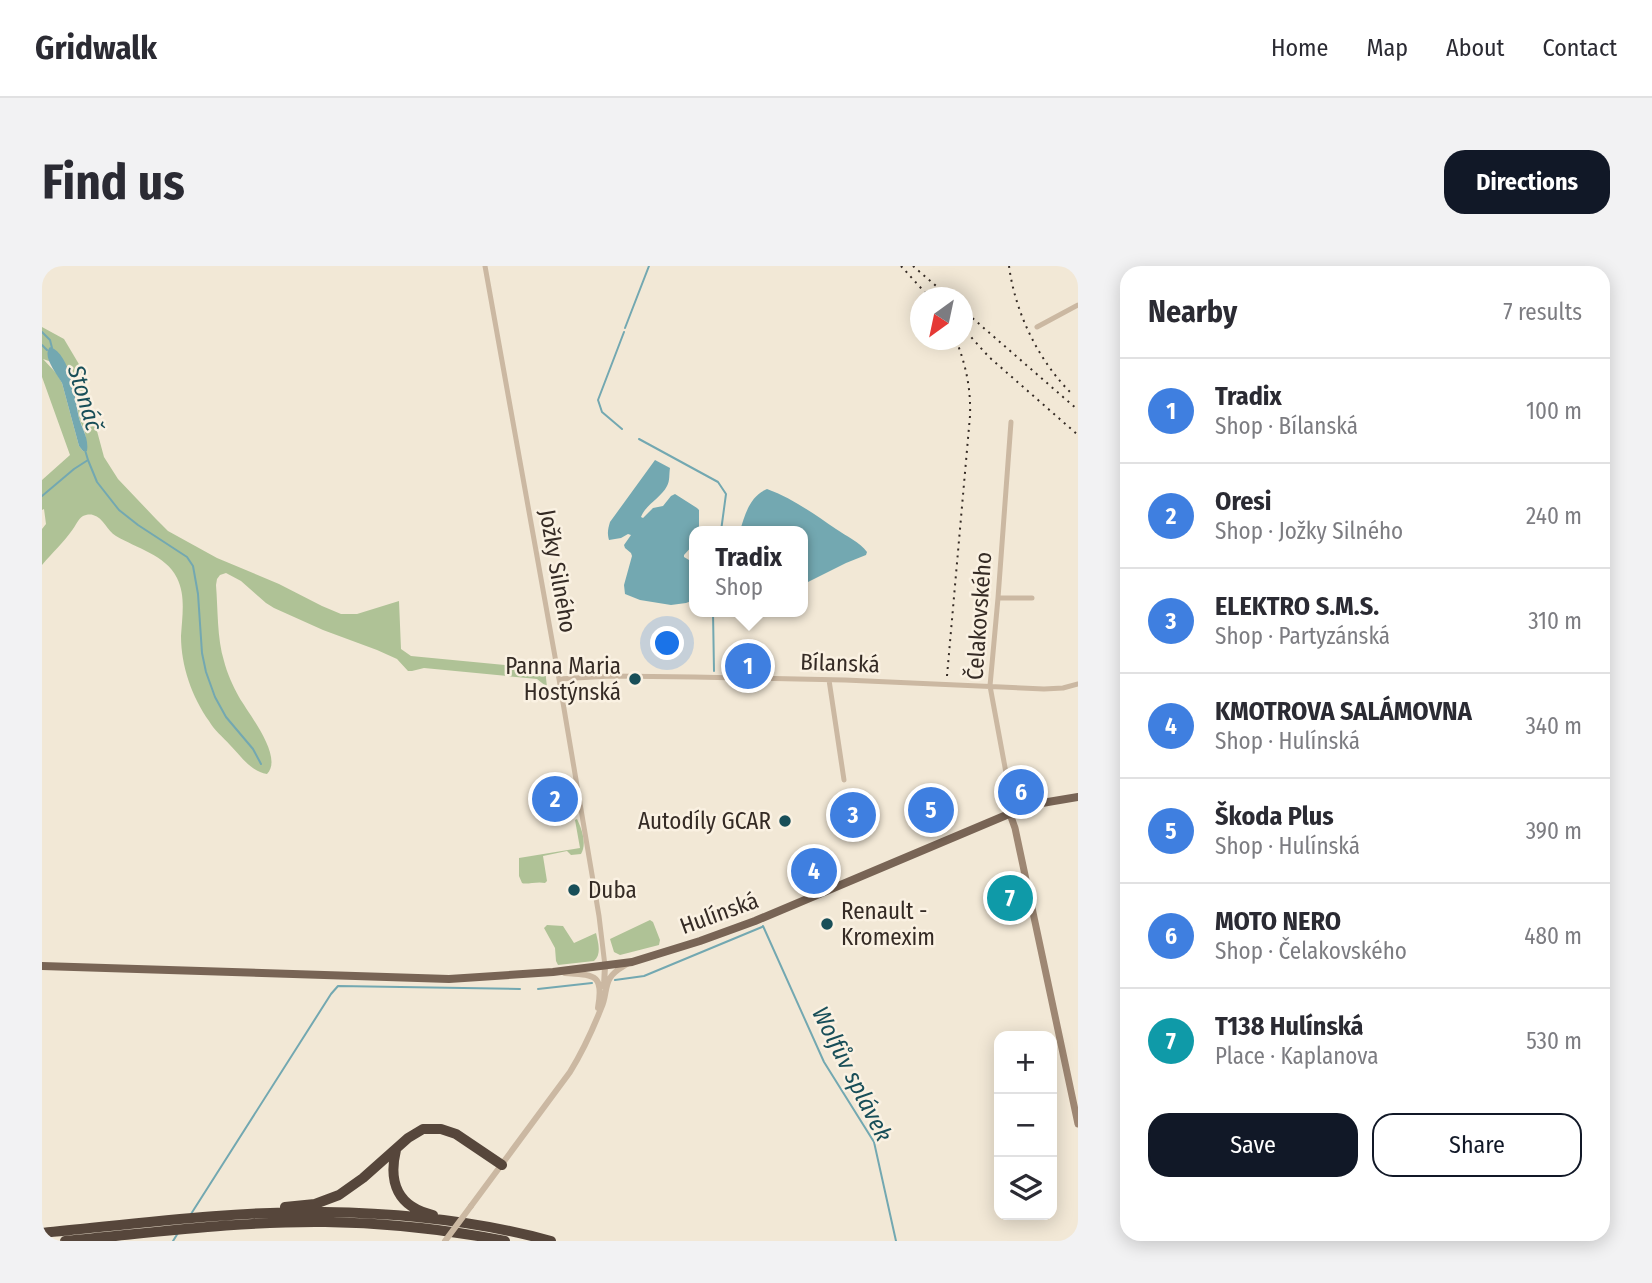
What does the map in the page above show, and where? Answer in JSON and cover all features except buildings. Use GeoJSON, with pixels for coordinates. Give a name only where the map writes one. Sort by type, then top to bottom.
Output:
{"type":"FeatureCollection","features":[{"type":"Feature","properties":{"kind":"highway"},"geometry":{"type":"LineString","coordinates":[[240,1215],[251,1210],[315,1204],[328,1200],[352,1187],[408,1138],[423,1129],[441,1129],[456,1134],[502,1165]]}},
{"type":"Feature","properties":{"kind":"highway"},"geometry":{"type":"LineString","coordinates":[[396,1149],[393,1180],[407,1203],[429,1214],[474,1225]]}},
{"type":"Feature","properties":{"kind":"highway"},"geometry":{"type":"LineString","coordinates":[[42,1233],[240,1215],[323,1212],[412,1217],[474,1225],[551,1241]]}},
{"type":"Feature","properties":{"kind":"highway"},"geometry":{"type":"LineString","coordinates":[[65,1241],[190,1229],[325,1222],[378,1224],[443,1236],[505,1241]]}},
{"type":"Feature","properties":{"kind":"highway"},"geometry":{"type":"LineString","coordinates":[[443,1236],[478,1241]]}},
{"type":"Feature","properties":{"kind":"main road","name":"Hulínská"},"geometry":{"type":"LineString","coordinates":[[42,966],[433,979],[494,978],[632,961],[689,945],[755,921],[1013,812],[1042,803],[1078,797]]}},
{"type":"Feature","properties":{"kind":"main road"},"geometry":{"type":"LineString","coordinates":[[1013,812],[1078,1124]]}},
{"type":"Feature","properties":{"kind":"street","name":"Jožky Silného"},"geometry":{"type":"LineString","coordinates":[[485,266],[559,678],[605,965]]}},
{"type":"Feature","properties":{"kind":"street"},"geometry":{"type":"LineString","coordinates":[[1037,327],[1078,305]]}},
{"type":"Feature","properties":{"kind":"street","name":"Čelakovského"},"geometry":{"type":"LineString","coordinates":[[1011,422],[990,686],[1013,812]]}},
{"type":"Feature","properties":{"kind":"street"},"geometry":{"type":"LineString","coordinates":[[998,598],[1032,598]]}},
{"type":"Feature","properties":{"kind":"street","name":"Bílanská"},"geometry":{"type":"LineString","coordinates":[[559,678],[652,676],[829,680],[1044,689],[1078,684]]}},
{"type":"Feature","properties":{"kind":"street"},"geometry":{"type":"LineString","coordinates":[[829,680],[844,780]]}},
{"type":"Feature","properties":{"kind":"street"},"geometry":{"type":"LineString","coordinates":[[443,1236],[471,1206],[570,1072],[602,1007],[611,975],[632,961]]}},
{"type":"Feature","properties":{"kind":"street"},"geometry":{"type":"LineString","coordinates":[[597,1018],[605,965]]}},
{"type":"Feature","properties":{"kind":"street"},"geometry":{"type":"LineString","coordinates":[[553,972],[587,975],[596,979],[600,989],[597,1018]]}},
{"type":"Feature","properties":{"kind":"green space"},"geometry":{"type":"Polygon","coordinates":[[[42,327],[64,339],[83,371],[104,457],[118,479],[168,531],[217,558],[341,614],[357,614],[399,601],[401,649],[411,656],[545,669],[547,687],[537,679],[424,668],[408,671],[397,659],[274,608],[241,581],[226,573],[220,575],[216,585],[222,652],[232,684],[263,735],[271,757],[267,774],[256,770],[213,727],[193,691],[185,670],[182,647],[182,592],[177,578],[166,563],[116,536],[100,519],[90,515],[80,519],[42,565],[42,529],[46,524],[44,509],[42,510],[42,480],[70,455],[42,377],[42,327]],[[43,359],[62,383],[79,446],[83,451],[87,450],[85,433],[79,418],[75,389],[66,367],[43,359]]]}},
{"type":"Feature","properties":{"kind":"green space"},"geometry":{"type":"Polygon","coordinates":[[[577,819],[584,841],[581,854],[571,855],[567,851],[543,856],[547,881],[522,883],[519,876],[519,858],[580,848],[577,819]]]}},
{"type":"Feature","properties":{"kind":"green space"},"geometry":{"type":"Polygon","coordinates":[[[650,920],[660,940],[659,945],[620,955],[614,952],[610,939],[650,920]]]}},
{"type":"Feature","properties":{"kind":"green space"},"geometry":{"type":"Polygon","coordinates":[[[547,925],[563,926],[574,943],[596,933],[599,948],[594,961],[558,965],[555,948],[544,928],[547,925]]]}},
{"type":"Feature","properties":{"kind":"water"},"geometry":{"type":"Polygon","coordinates":[[[50,347],[63,358],[67,368],[87,451],[83,451],[79,446],[62,383],[48,359],[50,347]]]}},
{"type":"Feature","properties":{"kind":"water"},"geometry":{"type":"Polygon","coordinates":[[[655,460],[670,468],[669,482],[641,517],[653,508],[663,506],[675,494],[699,510],[699,526],[689,526],[689,550],[684,555],[689,560],[689,602],[671,605],[640,600],[625,594],[624,585],[632,556],[624,545],[631,535],[609,540],[610,522],[655,460]]]}},
{"type":"Feature","properties":{"kind":"water"},"geometry":{"type":"Polygon","coordinates":[[[767,489],[794,502],[853,539],[864,548],[866,555],[808,582],[808,526],[742,526],[752,501],[767,489]]]}},
{"type":"Feature","properties":{"kind":"waterway","name":"Wolfův splávek"},"geometry":{"type":"LineString","coordinates":[[625,328],[649,266]]}},
{"type":"Feature","properties":{"kind":"waterway","name":"Stonáč"},"geometry":{"type":"LineString","coordinates":[[42,332],[50,340],[52,348]]}},
{"type":"Feature","properties":{"kind":"waterway","name":"Wolfův splávek"},"geometry":{"type":"LineString","coordinates":[[622,429],[602,412],[598,400],[624,332]]}},
{"type":"Feature","properties":{"kind":"waterway"},"geometry":{"type":"LineString","coordinates":[[42,345],[47,350]]}},
{"type":"Feature","properties":{"kind":"waterway","name":"Wolfův splávek"},"geometry":{"type":"LineString","coordinates":[[639,439],[718,482],[726,494],[722,526]]}},
{"type":"Feature","properties":{"kind":"waterway","name":"Stonáč"},"geometry":{"type":"LineString","coordinates":[[42,496],[88,460],[85,450]]}},
{"type":"Feature","properties":{"kind":"waterway"},"geometry":{"type":"LineString","coordinates":[[88,460],[97,482],[119,510],[187,557],[193,566],[206,672],[226,717],[253,749],[261,764]]}},
{"type":"Feature","properties":{"kind":"waterway","name":"Wolfův splávek"},"geometry":{"type":"LineString","coordinates":[[713,617],[714,671]]}},
{"type":"Feature","properties":{"kind":"waterway","name":"Wolfův splávek"},"geometry":{"type":"LineString","coordinates":[[763,926],[824,1062],[874,1142],[896,1241]]}},
{"type":"Feature","properties":{"kind":"waterway"},"geometry":{"type":"LineString","coordinates":[[615,980],[644,976],[762,927]]}},
{"type":"Feature","properties":{"kind":"waterway"},"geometry":{"type":"LineString","coordinates":[[538,989],[592,983]]}},
{"type":"Feature","properties":{"kind":"waterway"},"geometry":{"type":"LineString","coordinates":[[191,1214],[338,986],[520,989]]}},
{"type":"Feature","properties":{"kind":"waterway"},"geometry":{"type":"LineString","coordinates":[[173,1241],[178,1233]]}},
{"type":"Feature","properties":{"kind":"railway"},"geometry":{"type":"LineString","coordinates":[[901,266],[920,287]]}},
{"type":"Feature","properties":{"kind":"railway"},"geometry":{"type":"LineString","coordinates":[[913,266],[937,287]]}},
{"type":"Feature","properties":{"kind":"railway"},"geometry":{"type":"LineString","coordinates":[[1009,266],[1017,301],[1030,334],[1048,366],[1071,393]]}},
{"type":"Feature","properties":{"kind":"railway"},"geometry":{"type":"LineString","coordinates":[[973,319],[1078,410]]}},
{"type":"Feature","properties":{"kind":"railway"},"geometry":{"type":"LineString","coordinates":[[973,339],[989,357],[1078,435]]}},
{"type":"Feature","properties":{"kind":"railway"},"geometry":{"type":"LineString","coordinates":[[947,676],[970,416],[970,396],[960,350]]}},
{"type":"Feature","properties":{"kind":"place","name":"Tradix"},"geometry":{"type":"Point","coordinates":[748,666]}},
{"type":"Feature","properties":{"kind":"place","name":"Panna Maria Hostýnská"},"geometry":{"type":"Point","coordinates":[635,679]}},
{"type":"Feature","properties":{"kind":"place","name":"MOTO NERO"},"geometry":{"type":"Point","coordinates":[1021,792]}},
{"type":"Feature","properties":{"kind":"place","name":"Oresi"},"geometry":{"type":"Point","coordinates":[555,799]}},
{"type":"Feature","properties":{"kind":"place","name":"Škoda Plus"},"geometry":{"type":"Point","coordinates":[931,810]}},
{"type":"Feature","properties":{"kind":"place","name":"ELEKTRO S.M.S."},"geometry":{"type":"Point","coordinates":[853,815]}},
{"type":"Feature","properties":{"kind":"place","name":"Autodíly GCAR"},"geometry":{"type":"Point","coordinates":[785,821]}},
{"type":"Feature","properties":{"kind":"place","name":"KMOTROVA SALÁMOVNA"},"geometry":{"type":"Point","coordinates":[814,871]}},
{"type":"Feature","properties":{"kind":"place","name":"Duba"},"geometry":{"type":"Point","coordinates":[574,890]}},
{"type":"Feature","properties":{"kind":"place","name":"T138 Hulínská"},"geometry":{"type":"Point","coordinates":[1010,898]}},
{"type":"Feature","properties":{"kind":"place","name":"Renault - Kromexim"},"geometry":{"type":"Point","coordinates":[827,924]}}]}
